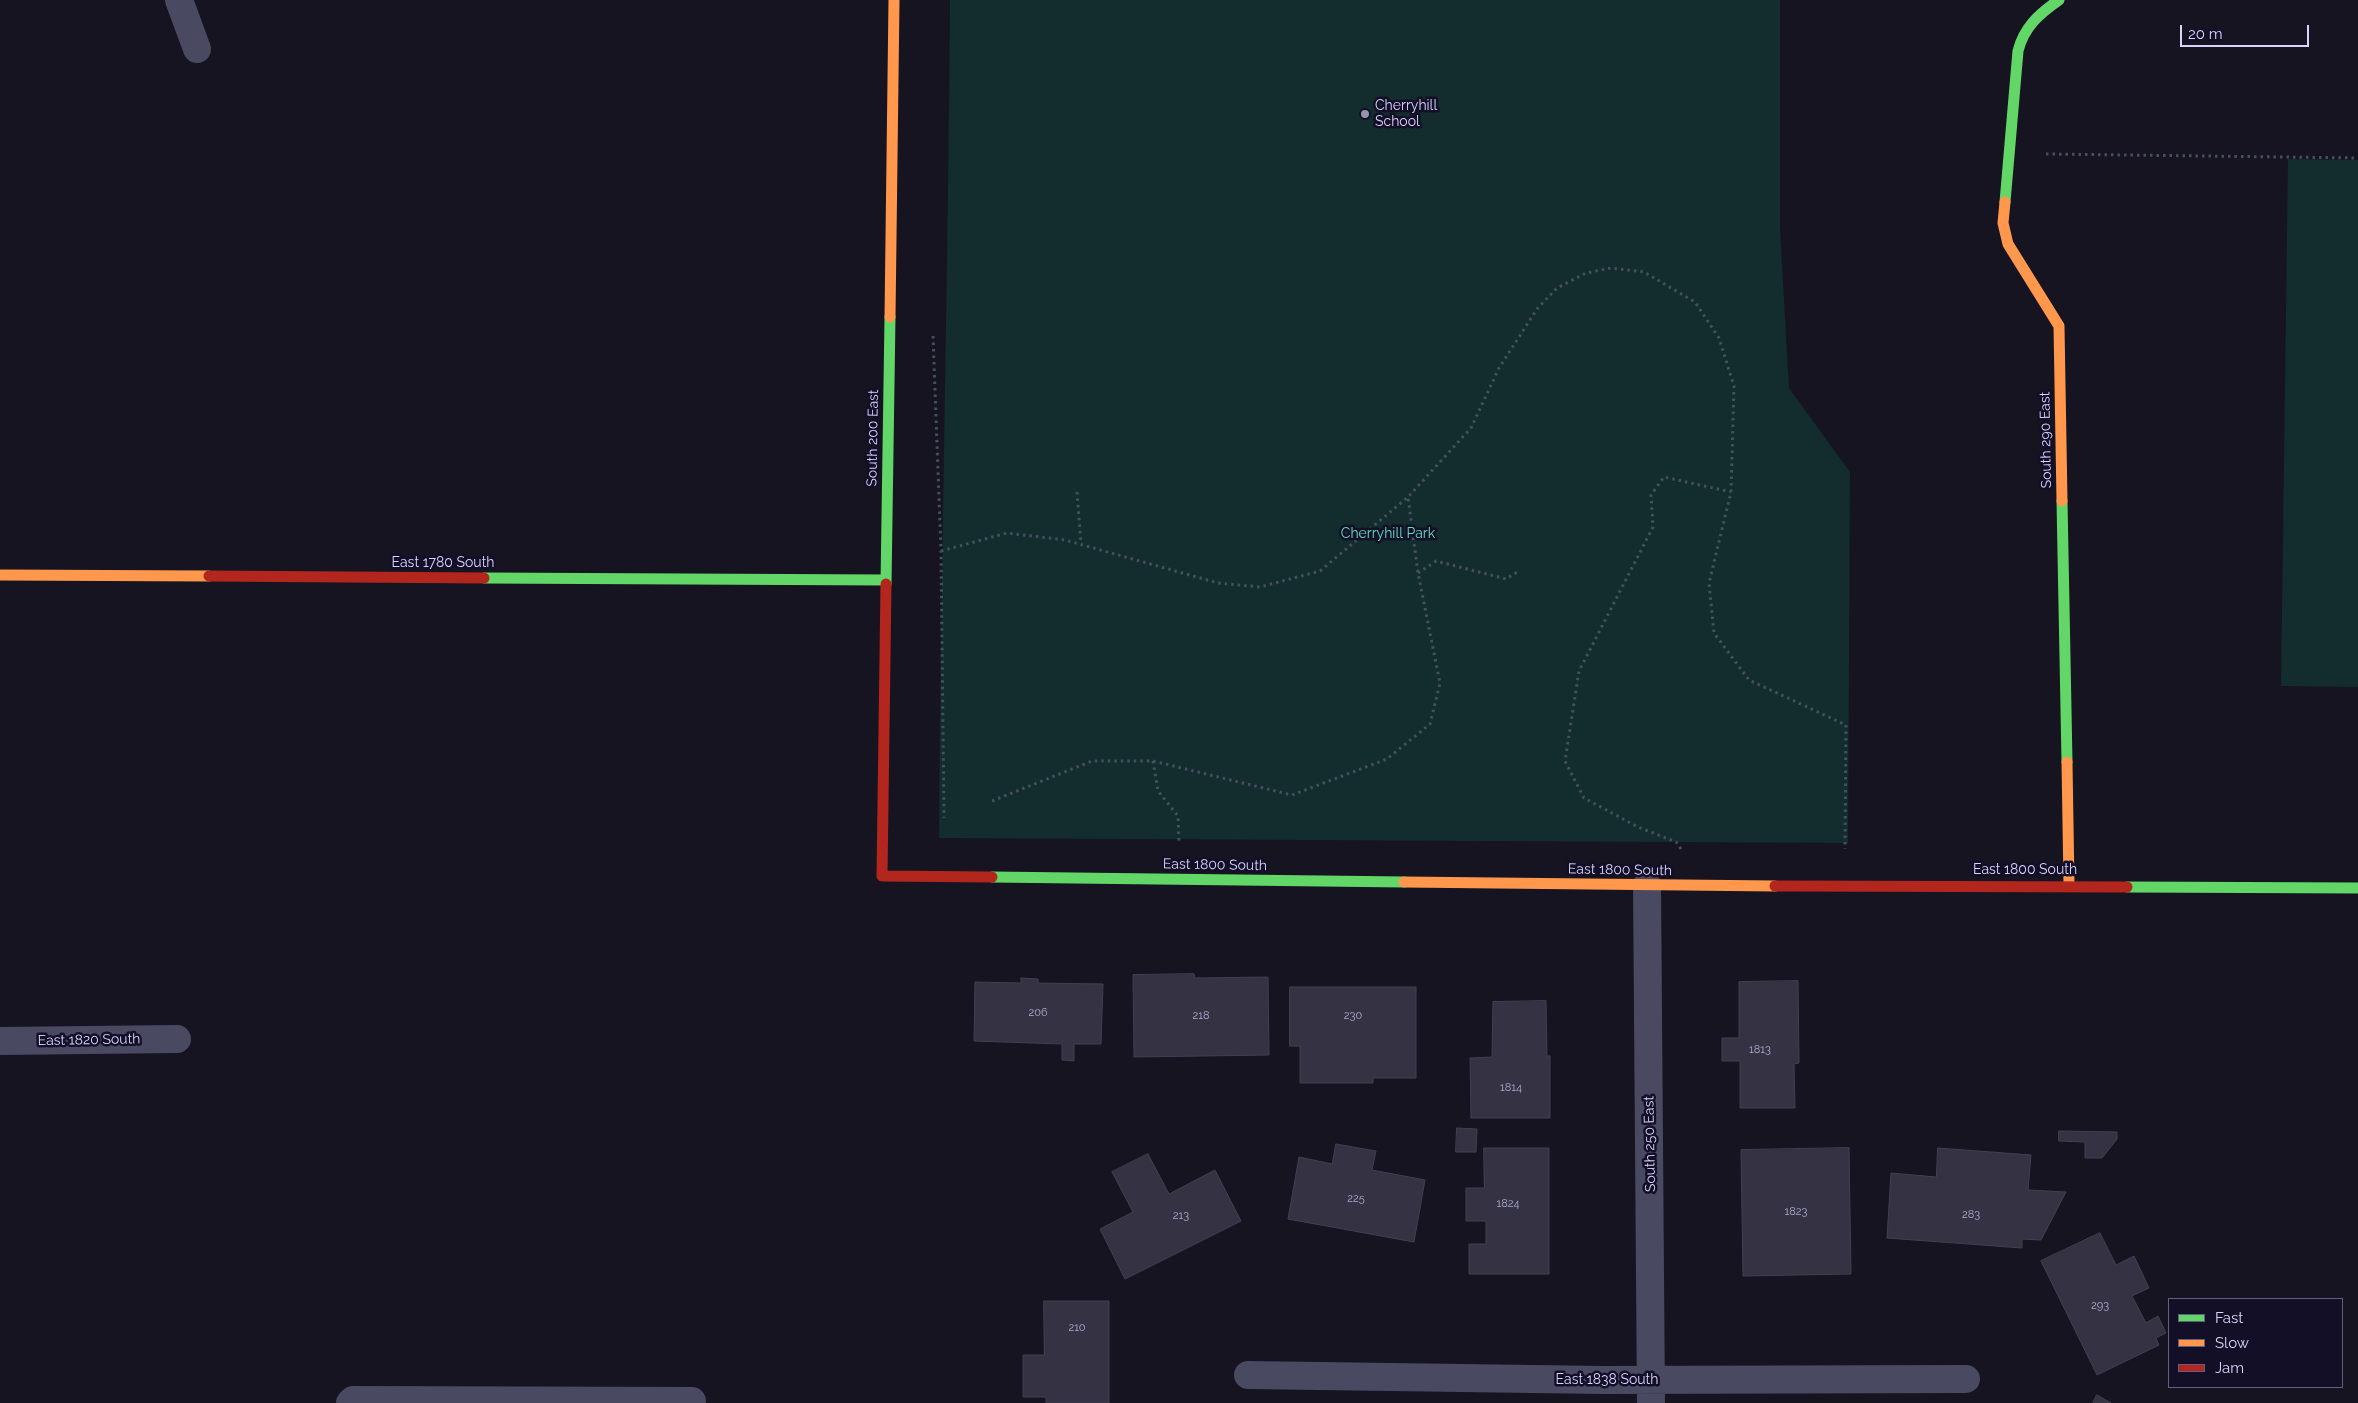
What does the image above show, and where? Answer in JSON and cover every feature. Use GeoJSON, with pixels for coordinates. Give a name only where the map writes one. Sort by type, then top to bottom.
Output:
{"type":"FeatureCollection","features":[{"type":"Feature","properties":{"kind":"street"},"geometry":{"type":"LineString","coordinates":[[179,0],[197,49]]}},
{"type":"Feature","properties":{"kind":"street","name":"South 200 East"},"geometry":{"type":"LineString","coordinates":[[882,876],[894,0]]}},
{"type":"Feature","properties":{"kind":"street","name":"South 290 East"},"geometry":{"type":"LineString","coordinates":[[2059,0],[2036,16],[2020,40],[2016,58],[2003,223],[2004,237],[2013,255],[2026,271],[2059,326],[2069,885]]}},
{"type":"Feature","properties":{"kind":"street","name":"East 1780 South"},"geometry":{"type":"LineString","coordinates":[[0,576],[886,580]]}},
{"type":"Feature","properties":{"kind":"street","name":"East 1800 South"},"geometry":{"type":"LineString","coordinates":[[882,876],[1647,885],[2069,885],[2358,888]]}},
{"type":"Feature","properties":{"kind":"street","name":"South 250 East"},"geometry":{"type":"LineString","coordinates":[[1647,885],[1651,1391]]}},
{"type":"Feature","properties":{"kind":"street","name":"East 1820 South"},"geometry":{"type":"LineString","coordinates":[[0,1040],[177,1038]]}},
{"type":"Feature","properties":{"kind":"street","name":"East 1838 South"},"geometry":{"type":"LineString","coordinates":[[1248,1375],[1604,1380],[1651,1391],[1966,1379]]}},
{"type":"Feature","properties":{"kind":"street"},"geometry":{"type":"LineString","coordinates":[[350,1403],[354,1400],[692,1401]]}},
{"type":"Feature","properties":{"kind":"path"},"geometry":{"type":"LineString","coordinates":[[2042,154],[2358,158]]}},
{"type":"Feature","properties":{"kind":"path"},"geometry":{"type":"LineString","coordinates":[[941,551],[1007,533],[1066,540],[1218,583],[1260,587],[1320,571],[1408,496],[1471,428],[1499,368],[1537,309],[1557,288],[1586,273],[1611,268],[1644,272],[1694,302],[1718,338],[1734,386],[1731,492],[1709,583],[1714,633],[1749,680],[1846,725],[1844,850]]}},
{"type":"Feature","properties":{"kind":"path"},"geometry":{"type":"LineString","coordinates":[[933,336],[941,551],[944,818]]}},
{"type":"Feature","properties":{"kind":"path"},"geometry":{"type":"LineString","coordinates":[[1681,850],[1676,842],[1638,827],[1584,798],[1565,762],[1579,671],[1652,527],[1651,495],[1664,477],[1731,492]]}},
{"type":"Feature","properties":{"kind":"path"},"geometry":{"type":"LineString","coordinates":[[1078,492],[1081,544]]}},
{"type":"Feature","properties":{"kind":"path"},"geometry":{"type":"LineString","coordinates":[[992,801],[1092,762],[1153,762],[1292,795],[1387,759],[1430,724],[1440,683],[1418,574],[1408,496]]}},
{"type":"Feature","properties":{"kind":"path"},"geometry":{"type":"LineString","coordinates":[[1418,574],[1436,561],[1506,579],[1519,571]]}},
{"type":"Feature","properties":{"kind":"path"},"geometry":{"type":"LineString","coordinates":[[1153,762],[1158,791],[1178,816],[1179,844]]}},
{"type":"Feature","properties":{"kind":"green space","name":"Cherryhill Park"},"geometry":{"type":"Polygon","coordinates":[[[950,0],[1780,0],[1780,229],[1789,388],[1850,472],[1848,843],[939,838],[950,0]]]}},
{"type":"Feature","properties":{"kind":"green space"},"geometry":{"type":"Polygon","coordinates":[[[2288,159],[2358,160],[2358,687],[2281,686],[2288,159]]]}},
{"type":"Feature","properties":{"kind":"building"},"geometry":{"type":"Polygon","coordinates":[[[1194,974],[1195,978],[1268,977],[1269,1055],[1134,1057],[1133,975],[1194,974]]]}},
{"type":"Feature","properties":{"kind":"building"},"geometry":{"type":"Polygon","coordinates":[[[1021,978],[1038,979],[1038,983],[1103,984],[1101,1044],[1074,1044],[1074,1061],[1062,1060],[1062,1044],[974,1041],[975,982],[1021,983],[1021,978]]]}},
{"type":"Feature","properties":{"kind":"building"},"geometry":{"type":"Polygon","coordinates":[[[1798,981],[1799,1063],[1794,1064],[1795,1108],[1740,1108],[1740,1061],[1722,1061],[1722,1038],[1739,1038],[1739,982],[1798,981]]]}},
{"type":"Feature","properties":{"kind":"building"},"geometry":{"type":"Polygon","coordinates":[[[1290,987],[1416,987],[1416,1078],[1373,1078],[1373,1083],[1300,1083],[1300,1046],[1290,1046],[1290,987]]]}},
{"type":"Feature","properties":{"kind":"building"},"geometry":{"type":"Polygon","coordinates":[[[1546,1001],[1547,1056],[1550,1056],[1550,1118],[1471,1118],[1470,1058],[1492,1057],[1493,1002],[1546,1001]]]}},
{"type":"Feature","properties":{"kind":"building"},"geometry":{"type":"Polygon","coordinates":[[[1457,1128],[1477,1129],[1476,1152],[1456,1152],[1457,1128]]]}},
{"type":"Feature","properties":{"kind":"building"},"geometry":{"type":"Polygon","coordinates":[[[2059,1131],[2117,1132],[2117,1139],[2102,1158],[2085,1158],[2085,1142],[2059,1141],[2059,1131]]]}},
{"type":"Feature","properties":{"kind":"building"},"geometry":{"type":"Polygon","coordinates":[[[1336,1144],[1376,1151],[1372,1170],[1425,1180],[1414,1242],[1288,1219],[1299,1157],[1332,1164],[1336,1144]]]}},
{"type":"Feature","properties":{"kind":"building"},"geometry":{"type":"Polygon","coordinates":[[[1484,1148],[1549,1148],[1549,1274],[1469,1274],[1469,1244],[1486,1244],[1486,1221],[1466,1221],[1466,1188],[1484,1188],[1484,1148]]]}},
{"type":"Feature","properties":{"kind":"building"},"geometry":{"type":"Polygon","coordinates":[[[1849,1148],[1851,1274],[1743,1276],[1741,1150],[1849,1148]]]}},
{"type":"Feature","properties":{"kind":"building"},"geometry":{"type":"Polygon","coordinates":[[[1938,1148],[2031,1155],[2028,1190],[2066,1192],[2041,1240],[2022,1239],[2022,1248],[1887,1238],[1891,1173],[1936,1177],[1938,1148]]]}},
{"type":"Feature","properties":{"kind":"building"},"geometry":{"type":"Polygon","coordinates":[[[1148,1154],[1169,1194],[1215,1170],[1241,1221],[1125,1279],[1100,1229],[1133,1212],[1112,1172],[1148,1154]]]}},
{"type":"Feature","properties":{"kind":"building"},"geometry":{"type":"Polygon","coordinates":[[[2100,1233],[2116,1265],[2134,1256],[2149,1288],[2132,1296],[2146,1323],[2158,1316],[2166,1333],[2156,1338],[2159,1345],[2097,1375],[2041,1261],[2100,1233]]]}},
{"type":"Feature","properties":{"kind":"building"},"geometry":{"type":"Polygon","coordinates":[[[1044,1301],[1109,1301],[1109,1403],[1046,1403],[1046,1397],[1023,1397],[1023,1355],[1044,1355],[1044,1301]]]}},
{"type":"Feature","properties":{"kind":"building"},"geometry":{"type":"Polygon","coordinates":[[[2097,1395],[2111,1403],[2093,1403],[2097,1395]]]}},
{"type":"Feature","properties":{"kind":"traffic: fast"},"geometry":{"type":"LineString","coordinates":[[2005,202],[2018,51],[2028,28],[2045,10],[2059,0]]}},
{"type":"Feature","properties":{"kind":"traffic: fast"},"geometry":{"type":"LineString","coordinates":[[886,584],[890,317]]}},
{"type":"Feature","properties":{"kind":"traffic: fast"},"geometry":{"type":"LineString","coordinates":[[2062,501],[2067,762]]}},
{"type":"Feature","properties":{"kind":"traffic: fast"},"geometry":{"type":"LineString","coordinates":[[484,578],[886,580]]}},
{"type":"Feature","properties":{"kind":"traffic: fast"},"geometry":{"type":"LineString","coordinates":[[992,877],[1404,882]]}},
{"type":"Feature","properties":{"kind":"traffic: fast"},"geometry":{"type":"LineString","coordinates":[[2127,887],[2358,888]]}},
{"type":"Feature","properties":{"kind":"traffic: slow"},"geometry":{"type":"LineString","coordinates":[[890,317],[894,0]]}},
{"type":"Feature","properties":{"kind":"traffic: slow"},"geometry":{"type":"LineString","coordinates":[[2005,202],[2003,223],[2008,244],[2059,326],[2062,501]]}},
{"type":"Feature","properties":{"kind":"traffic: slow"},"geometry":{"type":"LineString","coordinates":[[0,575],[209,576]]}},
{"type":"Feature","properties":{"kind":"traffic: slow"},"geometry":{"type":"LineString","coordinates":[[2067,762],[2069,885]]}},
{"type":"Feature","properties":{"kind":"traffic: slow"},"geometry":{"type":"LineString","coordinates":[[1404,882],[1775,886]]}},
{"type":"Feature","properties":{"kind":"traffic: jam"},"geometry":{"type":"LineString","coordinates":[[209,576],[484,578]]}},
{"type":"Feature","properties":{"kind":"traffic: jam"},"geometry":{"type":"LineString","coordinates":[[886,584],[882,876],[992,877]]}},
{"type":"Feature","properties":{"kind":"traffic: jam"},"geometry":{"type":"LineString","coordinates":[[1775,886],[2127,887]]}},
{"type":"Feature","properties":{"kind":"place","name":"Cherryhill School"},"geometry":{"type":"Point","coordinates":[1365,114]}}]}
